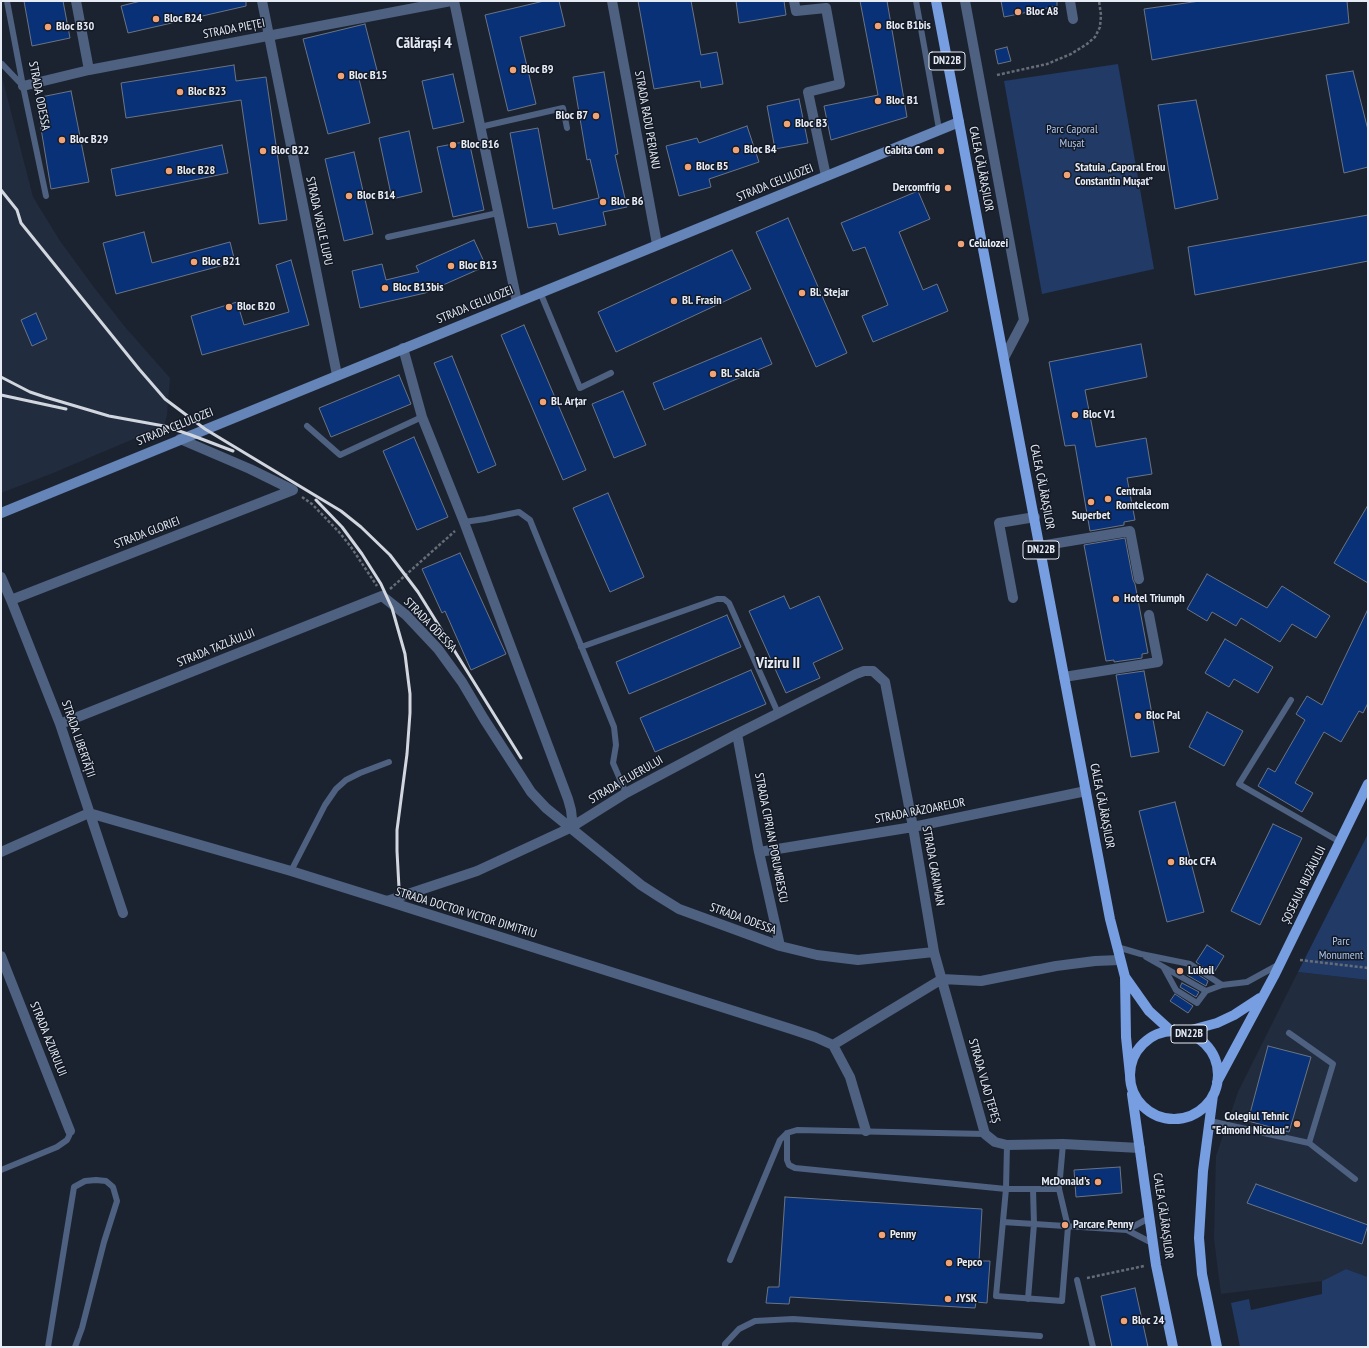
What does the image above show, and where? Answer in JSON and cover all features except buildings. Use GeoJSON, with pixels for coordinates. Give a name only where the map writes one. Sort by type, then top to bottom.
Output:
{"type":"FeatureCollection","features":[{"type":"Feature","properties":{"kind":"main road","name":"CALEA CĂLĂRAȘILOR"},"geometry":{"type":"LineString","coordinates":[[936,1],[1086,791],[1117,947],[1125,978],[1126,1037],[1130,1075]]}},
{"type":"Feature","properties":{"kind":"main road","name":"ȘOSEAUA BUZĂULUI"},"geometry":{"type":"LineString","coordinates":[[1217,1082],[1280,964],[1368,784]]}},
{"type":"Feature","properties":{"kind":"main road","name":"CALEA CĂLĂRAȘILOR"},"geometry":{"type":"LineString","coordinates":[[1125,978],[1149,1011],[1171,1031]]}},
{"type":"Feature","properties":{"kind":"main road","name":"ȘOSEAUA BUZĂULUI"},"geometry":{"type":"LineString","coordinates":[[1184,1032],[1217,1023],[1234,1015],[1262,997]]}},
{"type":"Feature","properties":{"kind":"main road","name":"DN22B"},"geometry":{"type":"LineString","coordinates":[[1214,1092],[1208,1102],[1198,1111],[1186,1117],[1172,1119],[1158,1116],[1146,1110],[1137,1099],[1132,1088],[1130,1075],[1132,1062],[1137,1050],[1158,1034],[1171,1031],[1184,1032],[1197,1038],[1207,1047],[1214,1058],[1217,1072],[1217,1082],[1214,1092],[1203,1171],[1199,1238],[1202,1274],[1217,1347]]}},
{"type":"Feature","properties":{"kind":"main road","name":"CALEA CĂLĂRAȘILOR"},"geometry":{"type":"LineString","coordinates":[[1132,1088],[1149,1218],[1173,1347]]}},
{"type":"Feature","properties":{"kind":"street"},"geometry":{"type":"LineString","coordinates":[[76,1],[89,70]]}},
{"type":"Feature","properties":{"kind":"street","name":"STRADA VASILE LUPU"},"geometry":{"type":"LineString","coordinates":[[262,1],[337,375]]}},
{"type":"Feature","properties":{"kind":"street","name":"STRADA PIEȚEI"},"geometry":{"type":"LineString","coordinates":[[23,86],[89,70],[452,1]]}},
{"type":"Feature","properties":{"kind":"street"},"geometry":{"type":"LineString","coordinates":[[452,1],[517,302]]}},
{"type":"Feature","properties":{"kind":"street","name":"STRADA RADU PERIANU"},"geometry":{"type":"LineString","coordinates":[[612,1],[657,244]]}},
{"type":"Feature","properties":{"kind":"street"},"geometry":{"type":"LineString","coordinates":[[794,1],[796,11],[826,8],[840,84],[808,92],[826,176]]}},
{"type":"Feature","properties":{"kind":"street"},"geometry":{"type":"LineString","coordinates":[[965,1],[1024,320],[1004,358]]}},
{"type":"Feature","properties":{"kind":"street"},"geometry":{"type":"LineString","coordinates":[[1070,1],[1073,19]]}},
{"type":"Feature","properties":{"kind":"street","name":"STRADA CELULOZEI"},"geometry":{"type":"LineString","coordinates":[[1,513],[959,122]]}},
{"type":"Feature","properties":{"kind":"street"},"geometry":{"type":"LineString","coordinates":[[403,348],[422,417],[464,522],[568,799],[572,819],[570,828]]}},
{"type":"Feature","properties":{"kind":"street"},"geometry":{"type":"LineString","coordinates":[[180,439],[250,469],[293,490]]}},
{"type":"Feature","properties":{"kind":"street","name":"STRADA GLORIEI"},"geometry":{"type":"LineString","coordinates":[[11,600],[293,490]]}},
{"type":"Feature","properties":{"kind":"street"},"geometry":{"type":"LineString","coordinates":[[1013,598],[998,523],[1035,516]]}},
{"type":"Feature","properties":{"kind":"street"},"geometry":{"type":"LineString","coordinates":[[1040,546],[1130,531],[1139,579]]}},
{"type":"Feature","properties":{"kind":"street","name":"STRADA LIBERTĂȚII"},"geometry":{"type":"LineString","coordinates":[[1,577],[60,724],[124,913]]}},
{"type":"Feature","properties":{"kind":"street","name":"STRADA TAZLĂULUI"},"geometry":{"type":"LineString","coordinates":[[60,724],[382,596]]}},
{"type":"Feature","properties":{"kind":"street","name":"STRADA ODESSA"},"geometry":{"type":"LineString","coordinates":[[382,596],[406,615],[438,649],[458,676],[484,719],[532,792],[546,808],[641,885],[679,909],[780,946],[817,955],[858,960],[934,952]]}},
{"type":"Feature","properties":{"kind":"street"},"geometry":{"type":"LineString","coordinates":[[1064,677],[1158,662],[1149,615]]}},
{"type":"Feature","properties":{"kind":"street","name":"STRADA FLUERULUI"},"geometry":{"type":"LineString","coordinates":[[387,901],[477,871],[570,828],[626,793],[737,734],[856,674],[864,671],[873,671]]}},
{"type":"Feature","properties":{"kind":"street","name":"STRADA CARAIMAN"},"geometry":{"type":"LineString","coordinates":[[873,671],[885,682],[913,827],[934,952]]}},
{"type":"Feature","properties":{"kind":"street","name":"STRADA CIPRIAN PORUMBESCU"},"geometry":{"type":"LineString","coordinates":[[737,734],[759,852],[780,946]]}},
{"type":"Feature","properties":{"kind":"street","name":"STRADA RĂZOARELOR"},"geometry":{"type":"LineString","coordinates":[[759,852],[913,827],[1086,791]]}},
{"type":"Feature","properties":{"kind":"street"},"geometry":{"type":"LineString","coordinates":[[1,852],[89,813]]}},
{"type":"Feature","properties":{"kind":"street","name":"STRADA DOCTOR VICTOR DIMITRIU"},"geometry":{"type":"LineString","coordinates":[[89,813],[291,871],[791,1029],[833,1045]]}},
{"type":"Feature","properties":{"kind":"street","name":"STRADA VLAD ȚEPEȘ"},"geometry":{"type":"LineString","coordinates":[[934,952],[985,1134],[995,1142],[1007,1145],[1063,1144],[1140,1148]]}},
{"type":"Feature","properties":{"kind":"street","name":"STRADA AZURULUI"},"geometry":{"type":"LineString","coordinates":[[1,956],[70,1132]]}},
{"type":"Feature","properties":{"kind":"street"},"geometry":{"type":"LineString","coordinates":[[866,1131],[850,1077],[833,1045],[942,979],[981,981],[1056,966],[1095,961],[1120,960]]}},
{"type":"Feature","properties":{"kind":"lane","name":"STRADA ODESSA"},"geometry":{"type":"LineString","coordinates":[[7,1],[46,196]]}},
{"type":"Feature","properties":{"kind":"lane"},"geometry":{"type":"LineString","coordinates":[[916,1],[939,130]]}},
{"type":"Feature","properties":{"kind":"lane"},"geometry":{"type":"LineString","coordinates":[[2,64],[23,86]]}},
{"type":"Feature","properties":{"kind":"lane"},"geometry":{"type":"LineString","coordinates":[[480,127],[563,108],[567,128]]}},
{"type":"Feature","properties":{"kind":"lane"},"geometry":{"type":"LineString","coordinates":[[388,237],[498,213]]}},
{"type":"Feature","properties":{"kind":"lane"},"geometry":{"type":"LineString","coordinates":[[540,292],[580,388],[610,373]]}},
{"type":"Feature","properties":{"kind":"lane"},"geometry":{"type":"LineString","coordinates":[[307,426],[340,455],[422,417]]}},
{"type":"Feature","properties":{"kind":"lane"},"geometry":{"type":"LineString","coordinates":[[464,522],[519,512],[530,520],[614,727],[616,745],[614,763],[626,793]]}},
{"type":"Feature","properties":{"kind":"lane"},"geometry":{"type":"LineString","coordinates":[[581,647],[717,599],[724,599],[730,603],[778,713]]}},
{"type":"Feature","properties":{"kind":"lane"},"geometry":{"type":"LineString","coordinates":[[1291,700],[1239,784],[1340,842]]}},
{"type":"Feature","properties":{"kind":"lane"},"geometry":{"type":"LineString","coordinates":[[291,871],[325,805],[336,789],[346,780],[389,762]]}},
{"type":"Feature","properties":{"kind":"lane"},"geometry":{"type":"LineString","coordinates":[[1117,947],[1140,954],[1190,964],[1222,985]]}},
{"type":"Feature","properties":{"kind":"lane"},"geometry":{"type":"LineString","coordinates":[[1140,954],[1206,991]]}},
{"type":"Feature","properties":{"kind":"lane"},"geometry":{"type":"LineString","coordinates":[[1164,967],[1176,990],[1197,1003],[1206,991],[1222,985],[1247,982],[1280,964]]}},
{"type":"Feature","properties":{"kind":"lane"},"geometry":{"type":"LineString","coordinates":[[1289,1033],[1333,1064],[1309,1143]]}},
{"type":"Feature","properties":{"kind":"lane"},"geometry":{"type":"LineString","coordinates":[[1210,1121],[1309,1143],[1355,1179]]}},
{"type":"Feature","properties":{"kind":"lane"},"geometry":{"type":"LineString","coordinates":[[730,1260],[780,1140],[787,1133],[797,1130],[985,1134]]}},
{"type":"Feature","properties":{"kind":"lane"},"geometry":{"type":"LineString","coordinates":[[1,1170],[57,1147],[66,1140],[70,1132]]}},
{"type":"Feature","properties":{"kind":"lane"},"geometry":{"type":"LineString","coordinates":[[787,1133],[787,1160],[789,1165],[795,1168],[1006,1189],[1059,1189]]}},
{"type":"Feature","properties":{"kind":"lane"},"geometry":{"type":"LineString","coordinates":[[1007,1145],[1006,1189],[996,1296],[1062,1301],[1068,1227],[1059,1189],[1063,1144]]}},
{"type":"Feature","properties":{"kind":"lane"},"geometry":{"type":"LineString","coordinates":[[48,1347],[74,1186],[85,1181],[106,1181],[113,1187],[117,1201],[104,1242],[82,1328],[75,1347]]}},
{"type":"Feature","properties":{"kind":"lane"},"geometry":{"type":"LineString","coordinates":[[1028,1298],[1034,1224],[1033,1189]]}},
{"type":"Feature","properties":{"kind":"lane"},"geometry":{"type":"LineString","coordinates":[[1127,1230],[1149,1218]]}},
{"type":"Feature","properties":{"kind":"lane"},"geometry":{"type":"LineString","coordinates":[[1003,1222],[1127,1230],[1154,1244]]}},
{"type":"Feature","properties":{"kind":"lane"},"geometry":{"type":"LineString","coordinates":[[1077,1280],[1093,1347]]}},
{"type":"Feature","properties":{"kind":"lane"},"geometry":{"type":"LineString","coordinates":[[725,1347],[739,1329],[755,1321],[793,1319],[1040,1336]]}},
{"type":"Feature","properties":{"kind":"path"},"geometry":{"type":"LineString","coordinates":[[997,75],[1047,64],[1070,54],[1087,44],[1094,37],[1100,26],[1101,15],[1099,1]]}},
{"type":"Feature","properties":{"kind":"path"},"geometry":{"type":"LineString","coordinates":[[293,490],[312,504],[339,532],[370,575],[382,596],[424,560],[464,522]]}},
{"type":"Feature","properties":{"kind":"path"},"geometry":{"type":"LineString","coordinates":[[1300,960],[1368,968]]}},
{"type":"Feature","properties":{"kind":"path"},"geometry":{"type":"LineString","coordinates":[[1077,1280],[1147,1265]]}},
{"type":"Feature","properties":{"kind":"shaded area"},"geometry":{"type":"Polygon","coordinates":[[[1,73],[33,197],[60,241],[96,290],[125,327],[170,378],[167,415],[164,426],[53,473],[1,493],[1,73]]]}},
{"type":"Feature","properties":{"kind":"shaded area","name":"Colegiul Tehnic \"Edmond Nicolau\""},"geometry":{"type":"Polygon","coordinates":[[[1298,972],[1368,980],[1368,1277],[1346,1269],[1322,1281],[1221,1294],[1214,1239],[1216,1156],[1238,1092],[1298,972]]]}},
{"type":"Feature","properties":{"kind":"green space","name":"Parc Caporal Mușat"},"geometry":{"type":"Polygon","coordinates":[[[1118,64],[1154,269],[1042,294],[1004,81],[1118,64]]]}},
{"type":"Feature","properties":{"kind":"green space","name":"Parc Monument"},"geometry":{"type":"Polygon","coordinates":[[[1368,834],[1368,980],[1298,972],[1368,834]]]}},
{"type":"Feature","properties":{"kind":"green space"},"geometry":{"type":"Polygon","coordinates":[[[1346,1269],[1368,1277],[1368,1347],[1240,1347],[1231,1303],[1249,1299],[1251,1310],[1322,1294],[1322,1281],[1346,1269]]]}},
{"type":"Feature","properties":{"kind":"railway"},"geometry":{"type":"LineString","coordinates":[[1,190],[17,210],[21,223],[165,399],[205,429],[341,511],[361,527],[390,555],[418,592],[521,758]]}},
{"type":"Feature","properties":{"kind":"railway"},"geometry":{"type":"LineString","coordinates":[[1,377],[30,392],[45,397],[109,416],[164,426],[233,451]]}},
{"type":"Feature","properties":{"kind":"railway"},"geometry":{"type":"LineString","coordinates":[[1,395],[66,409]]}},
{"type":"Feature","properties":{"kind":"railway"},"geometry":{"type":"LineString","coordinates":[[316,500],[342,527],[362,554],[381,584],[392,608],[405,654],[410,694],[410,713],[407,754],[397,830],[399,888]]}},
{"type":"Feature","properties":{"kind":"place","name":"Bloc A8"},"geometry":{"type":"Point","coordinates":[1018,12]}},
{"type":"Feature","properties":{"kind":"place","name":"Bloc B24"},"geometry":{"type":"Point","coordinates":[156,19]}},
{"type":"Feature","properties":{"kind":"place","name":"Bloc B1bis"},"geometry":{"type":"Point","coordinates":[878,26]}},
{"type":"Feature","properties":{"kind":"place","name":"Bloc B30"},"geometry":{"type":"Point","coordinates":[48,27]}},
{"type":"Feature","properties":{"kind":"place","name":"Bloc B9"},"geometry":{"type":"Point","coordinates":[513,70]}},
{"type":"Feature","properties":{"kind":"place","name":"Bloc B15"},"geometry":{"type":"Point","coordinates":[341,76]}},
{"type":"Feature","properties":{"kind":"place","name":"Bloc B23"},"geometry":{"type":"Point","coordinates":[180,92]}},
{"type":"Feature","properties":{"kind":"place","name":"Bloc B1"},"geometry":{"type":"Point","coordinates":[878,101]}},
{"type":"Feature","properties":{"kind":"place","name":"Bloc B7"},"geometry":{"type":"Point","coordinates":[596,116]}},
{"type":"Feature","properties":{"kind":"place","name":"Bloc B3"},"geometry":{"type":"Point","coordinates":[787,124]}},
{"type":"Feature","properties":{"kind":"place","name":"Bloc B29"},"geometry":{"type":"Point","coordinates":[62,140]}},
{"type":"Feature","properties":{"kind":"place","name":"Bloc B16"},"geometry":{"type":"Point","coordinates":[453,145]}},
{"type":"Feature","properties":{"kind":"place","name":"Bloc B4"},"geometry":{"type":"Point","coordinates":[736,150]}},
{"type":"Feature","properties":{"kind":"place","name":"Bloc B22"},"geometry":{"type":"Point","coordinates":[263,151]}},
{"type":"Feature","properties":{"kind":"place","name":"Gabita Com"},"geometry":{"type":"Point","coordinates":[941,151]}},
{"type":"Feature","properties":{"kind":"place","name":"Bloc B5"},"geometry":{"type":"Point","coordinates":[688,167]}},
{"type":"Feature","properties":{"kind":"place","name":"Bloc B28"},"geometry":{"type":"Point","coordinates":[169,171]}},
{"type":"Feature","properties":{"kind":"place","name":"Statuia „Caporal Erou Constantin Mușat”"},"geometry":{"type":"Point","coordinates":[1067,175]}},
{"type":"Feature","properties":{"kind":"place","name":"Dercomfrig"},"geometry":{"type":"Point","coordinates":[948,188]}},
{"type":"Feature","properties":{"kind":"place","name":"Bloc B14"},"geometry":{"type":"Point","coordinates":[349,196]}},
{"type":"Feature","properties":{"kind":"place","name":"Bloc B6"},"geometry":{"type":"Point","coordinates":[603,202]}},
{"type":"Feature","properties":{"kind":"place","name":"Celulozei"},"geometry":{"type":"Point","coordinates":[961,244]}},
{"type":"Feature","properties":{"kind":"place","name":"Bloc B21"},"geometry":{"type":"Point","coordinates":[194,262]}},
{"type":"Feature","properties":{"kind":"place","name":"Bloc B13"},"geometry":{"type":"Point","coordinates":[451,266]}},
{"type":"Feature","properties":{"kind":"place","name":"Bloc B13bis"},"geometry":{"type":"Point","coordinates":[385,288]}},
{"type":"Feature","properties":{"kind":"place","name":"Bl. Stejar"},"geometry":{"type":"Point","coordinates":[802,293]}},
{"type":"Feature","properties":{"kind":"place","name":"Bl. Frasin"},"geometry":{"type":"Point","coordinates":[674,301]}},
{"type":"Feature","properties":{"kind":"place","name":"Bloc B20"},"geometry":{"type":"Point","coordinates":[229,307]}},
{"type":"Feature","properties":{"kind":"place","name":"Bl. Salcia"},"geometry":{"type":"Point","coordinates":[713,374]}},
{"type":"Feature","properties":{"kind":"place","name":"Bl. Arțar"},"geometry":{"type":"Point","coordinates":[543,402]}},
{"type":"Feature","properties":{"kind":"place","name":"Bloc V1"},"geometry":{"type":"Point","coordinates":[1075,415]}},
{"type":"Feature","properties":{"kind":"place","name":"Centrala Romtelecom"},"geometry":{"type":"Point","coordinates":[1108,499]}},
{"type":"Feature","properties":{"kind":"place","name":"Superbet"},"geometry":{"type":"Point","coordinates":[1091,502]}},
{"type":"Feature","properties":{"kind":"place","name":"Hotel Triumph"},"geometry":{"type":"Point","coordinates":[1116,599]}},
{"type":"Feature","properties":{"kind":"place","name":"Bloc Pal"},"geometry":{"type":"Point","coordinates":[1138,716]}},
{"type":"Feature","properties":{"kind":"place","name":"Bloc CFA"},"geometry":{"type":"Point","coordinates":[1171,862]}},
{"type":"Feature","properties":{"kind":"place","name":"Lukoil"},"geometry":{"type":"Point","coordinates":[1180,971]}},
{"type":"Feature","properties":{"kind":"place","name":"Colegiul Tehnic \"Edmond Nicolau\""},"geometry":{"type":"Point","coordinates":[1297,1124]}},
{"type":"Feature","properties":{"kind":"place","name":"McDonald's"},"geometry":{"type":"Point","coordinates":[1098,1182]}},
{"type":"Feature","properties":{"kind":"place","name":"Parcare Penny"},"geometry":{"type":"Point","coordinates":[1065,1225]}},
{"type":"Feature","properties":{"kind":"place","name":"Penny"},"geometry":{"type":"Point","coordinates":[882,1235]}},
{"type":"Feature","properties":{"kind":"place","name":"Pepco"},"geometry":{"type":"Point","coordinates":[949,1263]}},
{"type":"Feature","properties":{"kind":"place","name":"JYSK"},"geometry":{"type":"Point","coordinates":[948,1299]}},
{"type":"Feature","properties":{"kind":"place","name":"Bloc 24"},"geometry":{"type":"Point","coordinates":[1124,1321]}},
{"type":"Feature","properties":{"kind":"district","name":"Călărași 4"},"geometry":{"type":"Point","coordinates":[424,43]}},
{"type":"Feature","properties":{"kind":"district","name":"Viziru II"},"geometry":{"type":"Point","coordinates":[778,663]}}]}
